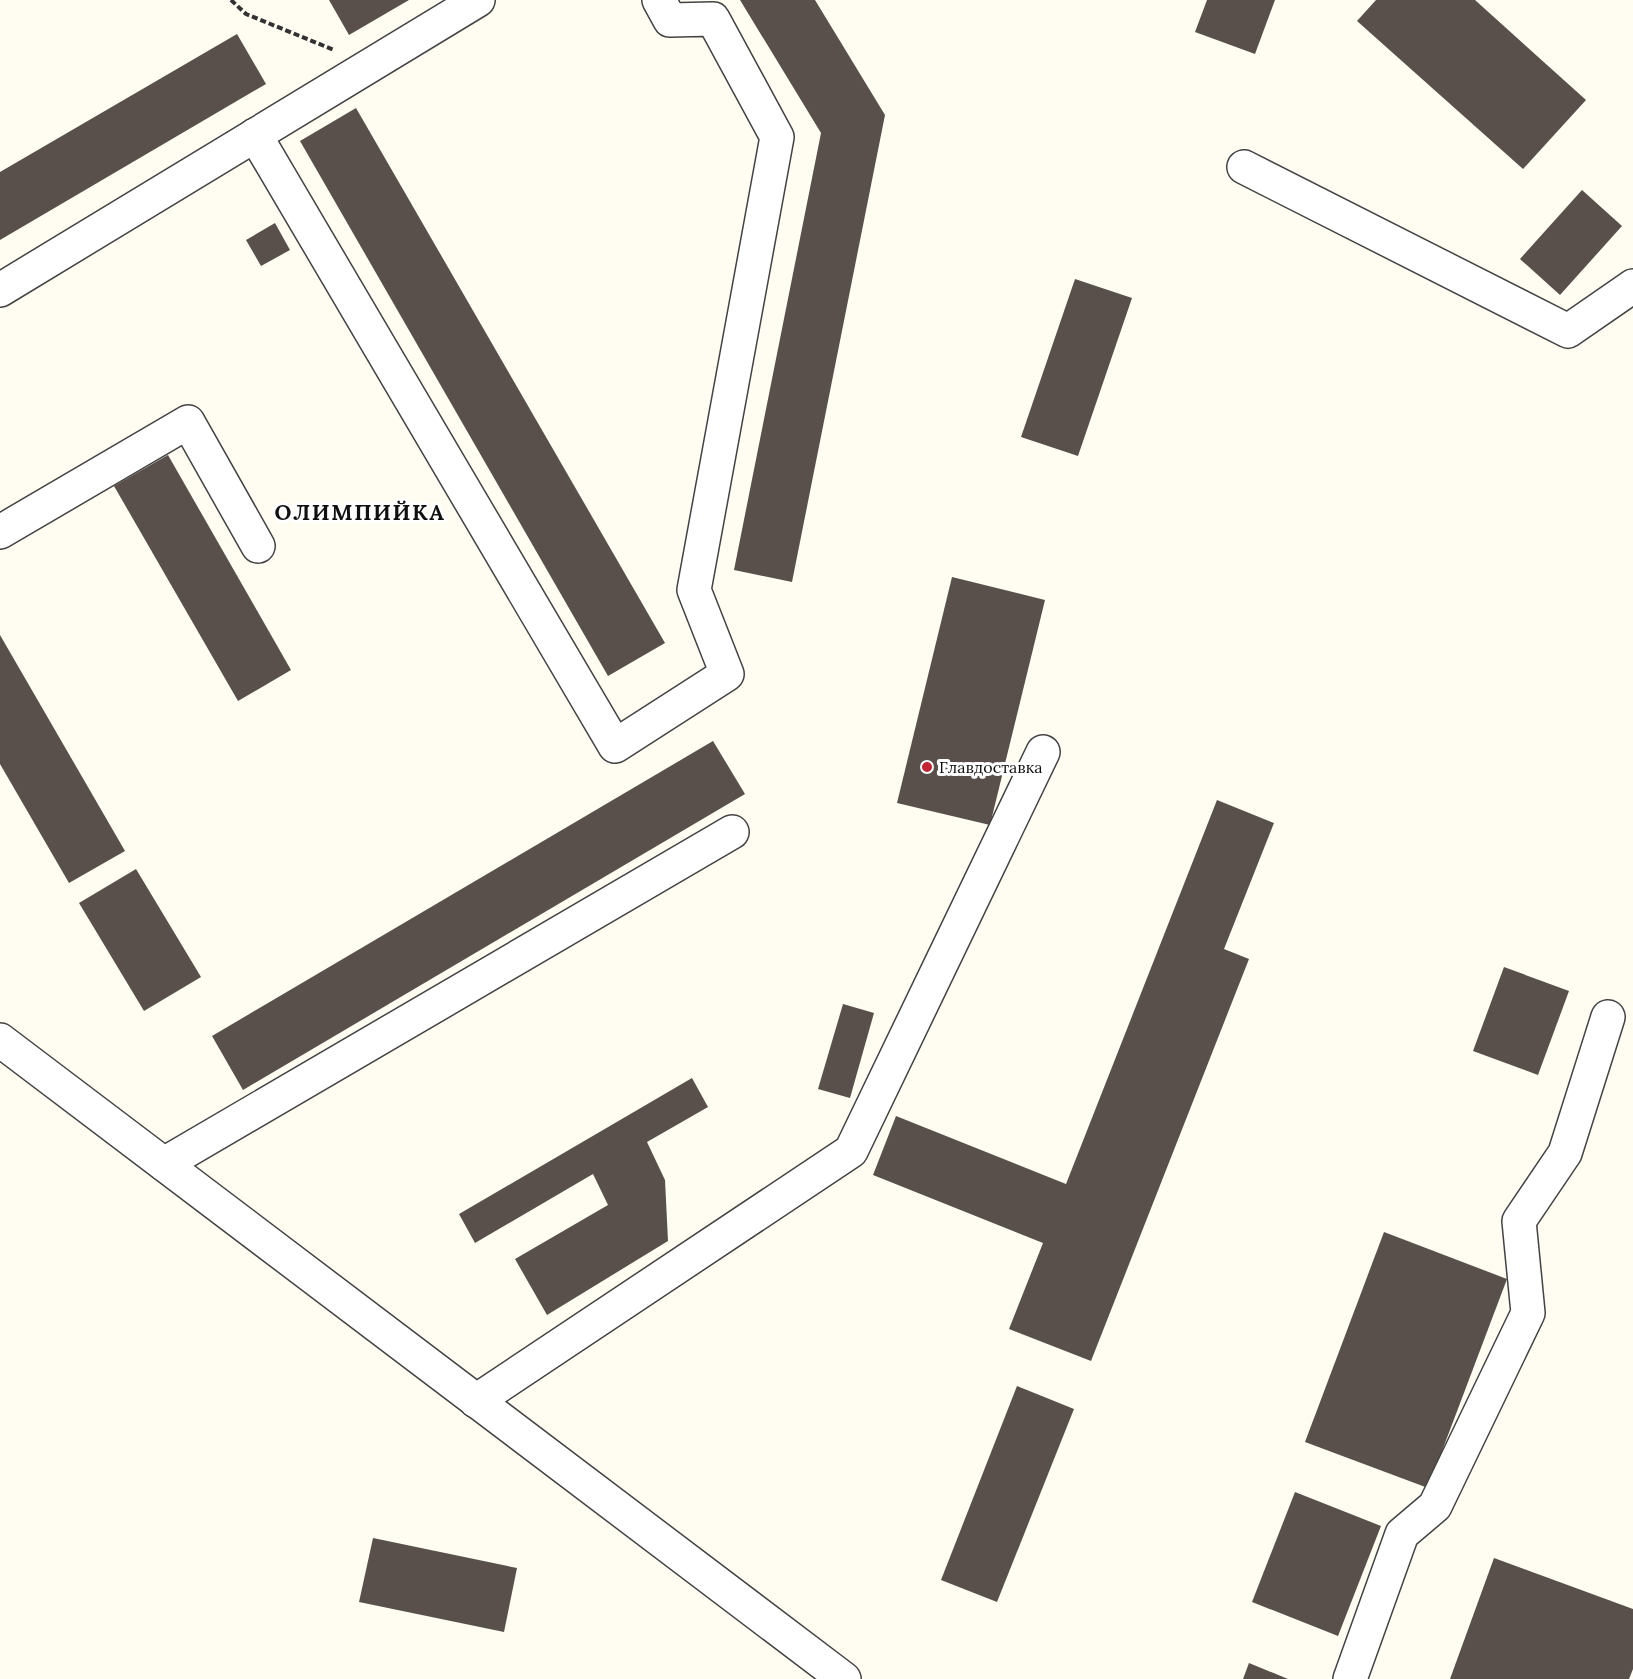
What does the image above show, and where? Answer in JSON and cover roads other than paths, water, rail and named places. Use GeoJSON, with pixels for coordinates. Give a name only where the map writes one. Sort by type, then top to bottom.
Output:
{"type":"FeatureCollection","features":[{"type":"Feature","properties":{"kind":"street"},"geometry":{"type":"LineString","coordinates":[[0,290],[478,0]]}},
{"type":"Feature","properties":{"kind":"street"},"geometry":{"type":"LineString","coordinates":[[255,135],[615,746],[727,674],[694,590],[777,137],[713,19],[670,20],[659,0]]}},
{"type":"Feature","properties":{"kind":"street"},"geometry":{"type":"LineString","coordinates":[[1244,167],[1568,331],[1633,286]]}},
{"type":"Feature","properties":{"kind":"street"},"geometry":{"type":"LineString","coordinates":[[0,532],[188,422],[258,546]]}},
{"type":"Feature","properties":{"kind":"street"},"geometry":{"type":"LineString","coordinates":[[476,1401],[851,1151],[1043,752]]}},
{"type":"Feature","properties":{"kind":"street"},"geometry":{"type":"LineString","coordinates":[[164,1164],[732,832]]}},
{"type":"Feature","properties":{"kind":"street"},"geometry":{"type":"LineString","coordinates":[[1350,1679],[1402,1534],[1435,1506],[1527,1313],[1520,1221],[1565,1153],[1608,1017]]}},
{"type":"Feature","properties":{"kind":"street"},"geometry":{"type":"LineString","coordinates":[[0,1040],[844,1679]]}},
{"type":"Feature","properties":{"kind":"place","name":"Главдоставка"},"geometry":{"type":"Point","coordinates":[927,767]}},
{"type":"Feature","properties":{"kind":"district","name":"ОЛИМПИЙКА"},"geometry":{"type":"Point","coordinates":[360,512]}}]}
